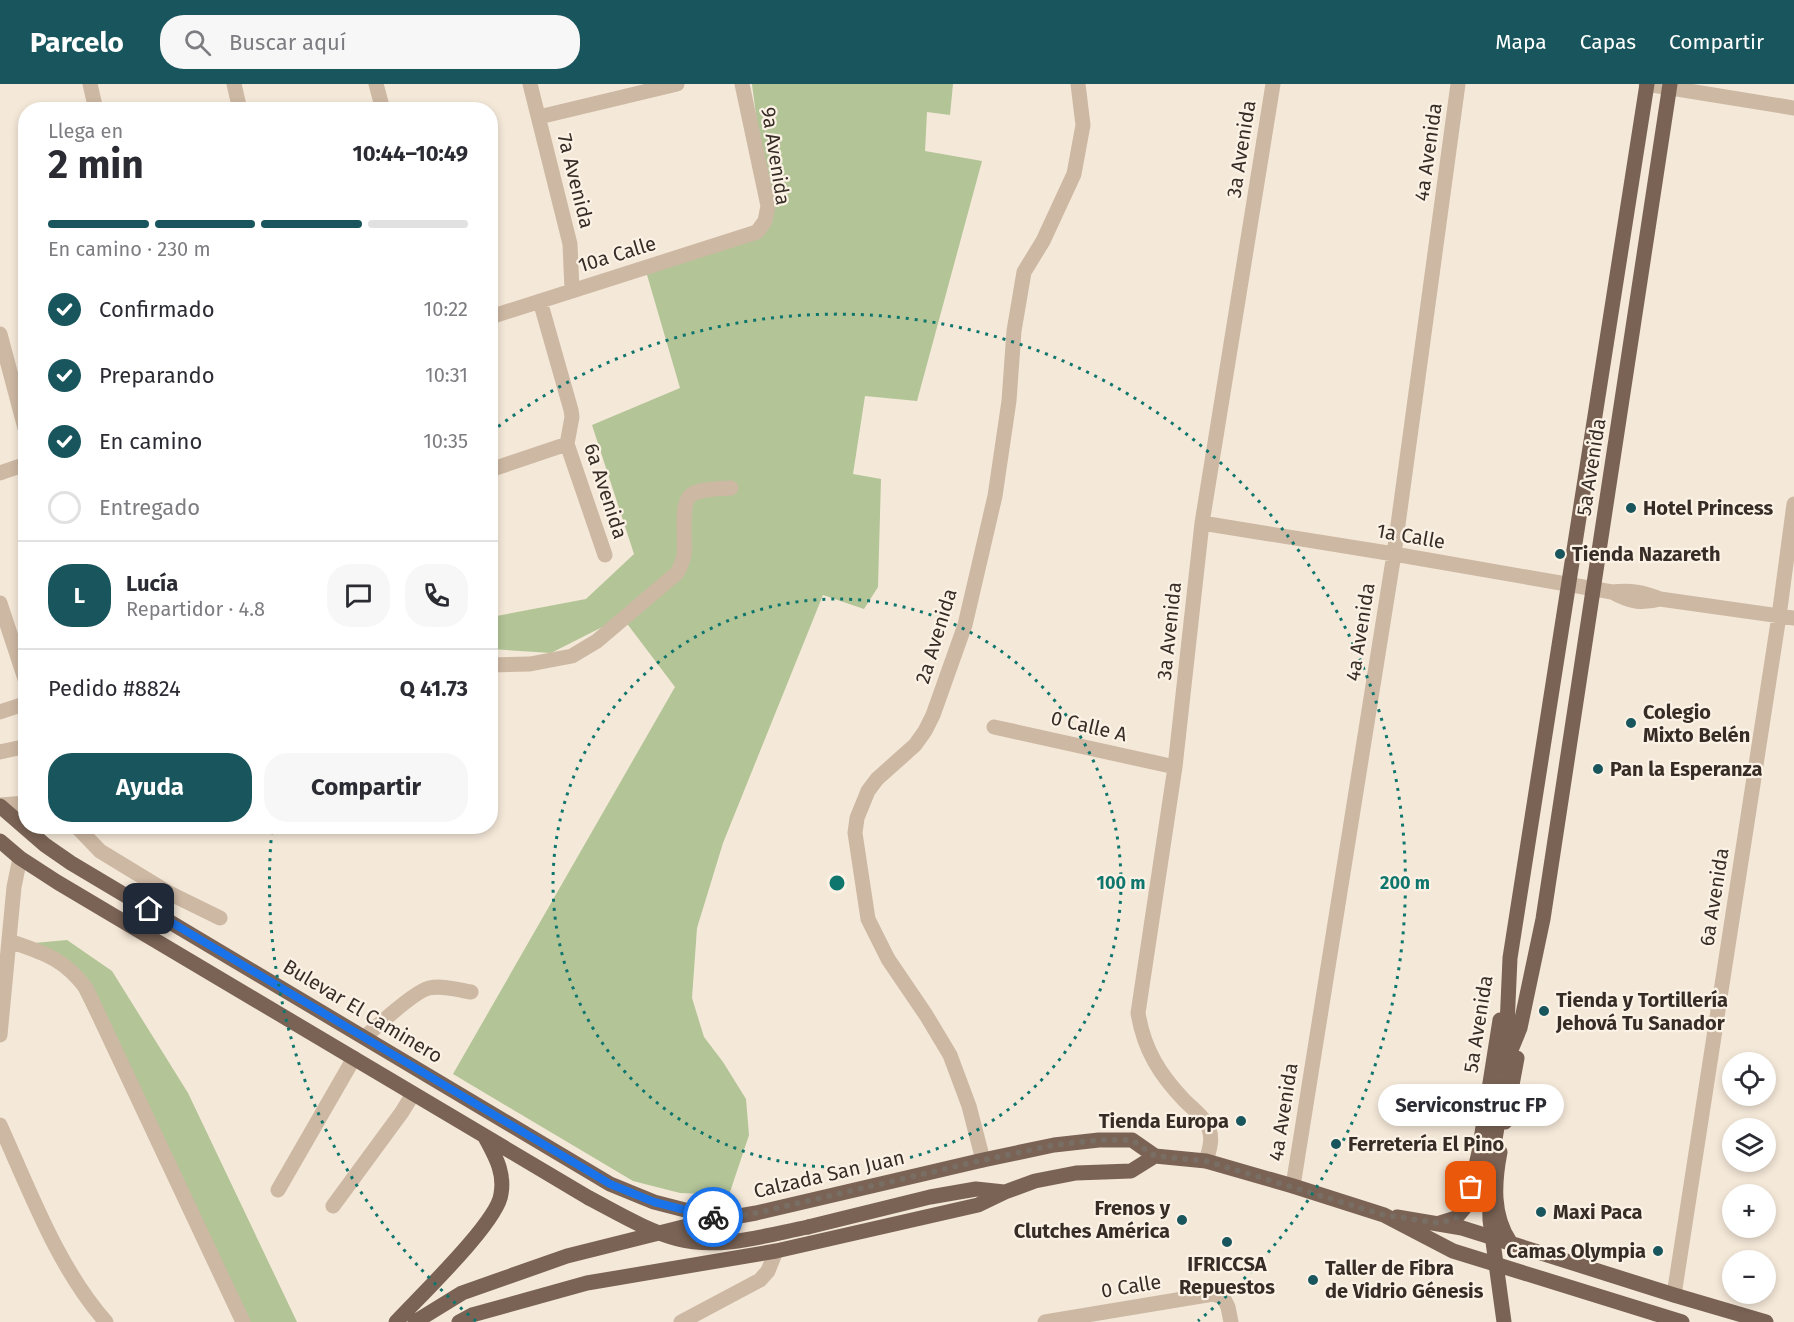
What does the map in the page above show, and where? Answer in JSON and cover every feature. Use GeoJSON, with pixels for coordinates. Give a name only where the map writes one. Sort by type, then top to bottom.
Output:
{"type":"FeatureCollection","features":[{"type":"Feature","properties":{"kind":"main road","name":"5a Avenida"},"geometry":{"type":"LineString","coordinates":[[1439,1223],[1456,1218],[1467,1205],[1479,1152],[1647,84]]}},
{"type":"Feature","properties":{"kind":"main road","name":"5a Avenida"},"geometry":{"type":"LineString","coordinates":[[1510,1242],[1502,1229],[1498,1216],[1495,1195],[1498,1160],[1535,962],[1670,87]]}},
{"type":"Feature","properties":{"kind":"main road","name":"Bulevar El Caminero"},"geometry":{"type":"LineString","coordinates":[[0,806],[18,821]]}},
{"type":"Feature","properties":{"kind":"main road"},"geometry":{"type":"LineString","coordinates":[[20,858],[32,834]]}},
{"type":"Feature","properties":{"kind":"main road","name":"Bulevar El Caminero"},"geometry":{"type":"LineString","coordinates":[[33,834],[71,863],[610,1184],[654,1202],[722,1219]]}},
{"type":"Feature","properties":{"kind":"main road"},"geometry":{"type":"LineString","coordinates":[[0,841],[20,858],[57,882],[589,1198],[651,1230],[681,1240],[741,1240],[808,1227],[930,1197],[976,1189],[1005,1192]]}},
{"type":"Feature","properties":{"kind":"main road","name":"5a Avenida"},"geometry":{"type":"LineString","coordinates":[[1508,1062],[1510,958]]}},
{"type":"Feature","properties":{"kind":"main road","name":"5a Avenida"},"geometry":{"type":"LineString","coordinates":[[1504,1322],[1490,1220],[1489,1175],[1508,1062],[1520,1028],[1535,962]]}},
{"type":"Feature","properties":{"kind":"main road"},"geometry":{"type":"LineString","coordinates":[[396,1322],[478,1234],[495,1209],[501,1196],[502,1178],[500,1164],[485,1137]]}},
{"type":"Feature","properties":{"kind":"main road","name":"Calzada San Juan"},"geometry":{"type":"LineString","coordinates":[[415,1322],[462,1293],[567,1256],[1054,1145],[1099,1140],[1132,1140],[1155,1156],[1206,1161],[1384,1215],[1462,1228],[1766,1322]]}},
{"type":"Feature","properties":{"kind":"main road"},"geometry":{"type":"LineString","coordinates":[[459,1322],[472,1315],[587,1283],[768,1252],[978,1205],[1035,1181],[1076,1173],[1131,1170],[1155,1156]]}},
{"type":"Feature","properties":{"kind":"main road"},"geometry":{"type":"LineString","coordinates":[[768,1252],[772,1209]]}},
{"type":"Feature","properties":{"kind":"main road"},"geometry":{"type":"LineString","coordinates":[[756,1213],[768,1252]]}},
{"type":"Feature","properties":{"kind":"main road","name":"Calzada San Juan"},"geometry":{"type":"LineString","coordinates":[[1384,1215],[1453,1251],[1674,1321]]}},
{"type":"Feature","properties":{"kind":"street"},"geometry":{"type":"LineString","coordinates":[[90,84],[94,102]]}},
{"type":"Feature","properties":{"kind":"street"},"geometry":{"type":"LineString","coordinates":[[234,84],[238,102]]}},
{"type":"Feature","properties":{"kind":"street"},"geometry":{"type":"LineString","coordinates":[[376,84],[380,102]]}},
{"type":"Feature","properties":{"kind":"street","name":"7a Avenida"},"geometry":{"type":"LineString","coordinates":[[530,84],[570,244],[572,290]]}},
{"type":"Feature","properties":{"kind":"street"},"geometry":{"type":"LineString","coordinates":[[539,117],[677,84]]}},
{"type":"Feature","properties":{"kind":"street","name":"9a Avenida"},"geometry":{"type":"LineString","coordinates":[[742,84],[768,206],[765,221],[757,232]]}},
{"type":"Feature","properties":{"kind":"street","name":"2a Avenida"},"geometry":{"type":"LineString","coordinates":[[983,1160],[969,1106],[950,1055],[888,959],[868,919],[855,833],[856,818],[868,791],[915,745],[925,731],[965,626],[995,496],[1009,400],[1014,331],[1024,272],[1043,241],[1074,174],[1083,125],[1078,84]]}},
{"type":"Feature","properties":{"kind":"street","name":"3a Avenida"},"geometry":{"type":"LineString","coordinates":[[1206,1161],[1211,1137],[1209,1127],[1170,1086],[1154,1064],[1141,1031],[1138,1013],[1175,767],[1202,523],[1273,84]]}},
{"type":"Feature","properties":{"kind":"street","name":"4a Avenida"},"geometry":{"type":"LineString","coordinates":[[1293,1186],[1394,554],[1458,84]]}},
{"type":"Feature","properties":{"kind":"street"},"geometry":{"type":"LineString","coordinates":[[1647,84],[1794,108]]}},
{"type":"Feature","properties":{"kind":"street","name":"10a Calle"},"geometry":{"type":"LineString","coordinates":[[498,314],[757,232]]}},
{"type":"Feature","properties":{"kind":"street","name":"6a Avenida"},"geometry":{"type":"LineString","coordinates":[[540,301],[571,410],[572,417],[567,444],[605,555]]}},
{"type":"Feature","properties":{"kind":"street"},"geometry":{"type":"LineString","coordinates":[[0,334],[18,402]]}},
{"type":"Feature","properties":{"kind":"street"},"geometry":{"type":"LineString","coordinates":[[498,467],[567,444]]}},
{"type":"Feature","properties":{"kind":"street"},"geometry":{"type":"LineString","coordinates":[[1,473],[18,467]]}},
{"type":"Feature","properties":{"kind":"street"},"geometry":{"type":"LineString","coordinates":[[498,664],[550,661],[572,656],[597,641],[677,573],[683,559],[685,544],[684,508],[690,495],[731,488]]}},
{"type":"Feature","properties":{"kind":"street","name":"6a Avenida"},"geometry":{"type":"LineString","coordinates":[[1674,1295],[1786,617],[1794,504]]}},
{"type":"Feature","properties":{"kind":"street","name":"1a Calle"},"geometry":{"type":"LineString","coordinates":[[1202,523],[1612,592],[1628,601],[1644,603],[1660,599],[1786,617]]}},
{"type":"Feature","properties":{"kind":"street"},"geometry":{"type":"LineString","coordinates":[[0,603],[18,658]]}},
{"type":"Feature","properties":{"kind":"street"},"geometry":{"type":"LineString","coordinates":[[0,712],[18,706]]}},
{"type":"Feature","properties":{"kind":"street","name":"0 Calle A"},"geometry":{"type":"LineString","coordinates":[[994,727],[1175,767]]}},
{"type":"Feature","properties":{"kind":"street"},"geometry":{"type":"LineString","coordinates":[[0,752],[18,748]]}},
{"type":"Feature","properties":{"kind":"street"},"geometry":{"type":"LineString","coordinates":[[0,806],[18,804]]}},
{"type":"Feature","properties":{"kind":"street"},"geometry":{"type":"LineString","coordinates":[[83,834],[99,851],[150,879],[169,893],[220,918]]}},
{"type":"Feature","properties":{"kind":"street"},"geometry":{"type":"LineString","coordinates":[[0,1035],[14,888],[20,858]]}},
{"type":"Feature","properties":{"kind":"street"},"geometry":{"type":"LineString","coordinates":[[9,941],[58,960],[74,972],[86,988],[243,1322]]}},
{"type":"Feature","properties":{"kind":"street"},"geometry":{"type":"LineString","coordinates":[[365,1037],[383,1020],[426,988],[441,987],[471,992]]}},
{"type":"Feature","properties":{"kind":"street"},"geometry":{"type":"LineString","coordinates":[[278,1190],[354,1058]]}},
{"type":"Feature","properties":{"kind":"street"},"geometry":{"type":"LineString","coordinates":[[333,1206],[413,1094]]}},
{"type":"Feature","properties":{"kind":"street"},"geometry":{"type":"LineString","coordinates":[[0,1125],[3,1144],[70,1272],[92,1306],[106,1322]]}},
{"type":"Feature","properties":{"kind":"street"},"geometry":{"type":"LineString","coordinates":[[686,1321],[760,1280],[768,1271],[768,1252]]}},
{"type":"Feature","properties":{"kind":"street","name":"0 Calle"},"geometry":{"type":"LineString","coordinates":[[1045,1322],[1214,1294],[1223,1297],[1231,1322]]}},
{"type":"Feature","properties":{"kind":"green space"},"geometry":{"type":"Polygon","coordinates":[[[752,84],[953,84],[950,115],[927,112],[925,151],[982,161],[917,401],[865,396],[853,474],[881,479],[878,587],[864,609],[823,595],[723,843],[697,928],[692,998],[704,1037],[746,1099],[749,1135],[729,1195],[680,1193],[633,1181],[453,1074],[675,687],[622,617],[551,653],[498,649],[498,616],[586,599],[634,554],[592,425],[680,388],[645,268],[770,223],[752,84]]]}},
{"type":"Feature","properties":{"kind":"green space"},"geometry":{"type":"Polygon","coordinates":[[[67,940],[112,971],[188,1093],[297,1322],[247,1322],[71,976],[34,943],[67,940]]]}},
{"type":"Feature","properties":{"kind":"way so far"},"geometry":{"type":"LineString","coordinates":[[713,1217],[722,1219],[756,1213],[983,1160],[1054,1145],[1099,1140],[1132,1140],[1155,1156],[1206,1161],[1384,1215],[1439,1223],[1456,1218],[1461,1213],[1467,1205],[1471,1187]]}},
{"type":"Feature","properties":{"kind":"place","name":"Hotel Princess"},"geometry":{"type":"Point","coordinates":[1631,508]}},
{"type":"Feature","properties":{"kind":"place","name":"Tienda Nazareth"},"geometry":{"type":"Point","coordinates":[1560,554]}},
{"type":"Feature","properties":{"kind":"place","name":"Colegio Mixto Belén"},"geometry":{"type":"Point","coordinates":[1631,723]}},
{"type":"Feature","properties":{"kind":"place","name":"Pan la Esperanza"},"geometry":{"type":"Point","coordinates":[1598,769]}},
{"type":"Feature","properties":{"kind":"place","name":"Tienda y Tortillería Jehová Tu Sanador"},"geometry":{"type":"Point","coordinates":[1544,1011]}},
{"type":"Feature","properties":{"kind":"place","name":"Tienda Europa"},"geometry":{"type":"Point","coordinates":[1241,1121]}},
{"type":"Feature","properties":{"kind":"place","name":"Ferretería El Pino"},"geometry":{"type":"Point","coordinates":[1336,1144]}},
{"type":"Feature","properties":{"kind":"place","name":"Serviconstruc FP"},"geometry":{"type":"Point","coordinates":[1471,1187]}},
{"type":"Feature","properties":{"kind":"place","name":"Maxi Paca"},"geometry":{"type":"Point","coordinates":[1541,1212]}},
{"type":"Feature","properties":{"kind":"place","name":"Frenos y Clutches América"},"geometry":{"type":"Point","coordinates":[1182,1220]}},
{"type":"Feature","properties":{"kind":"place","name":"IFRICCSA Repuestos"},"geometry":{"type":"Point","coordinates":[1227,1242]}},
{"type":"Feature","properties":{"kind":"place","name":"Camas Olympia"},"geometry":{"type":"Point","coordinates":[1658,1251]}},
{"type":"Feature","properties":{"kind":"place","name":"Taller de Fibra de Vidrio Génesis"},"geometry":{"type":"Point","coordinates":[1313,1280]}},
{"type":"Feature","properties":{"kind":"route"},"geometry":{"type":"LineString","coordinates":[[149,909],[610,1184],[654,1202],[713,1217]]}}]}
